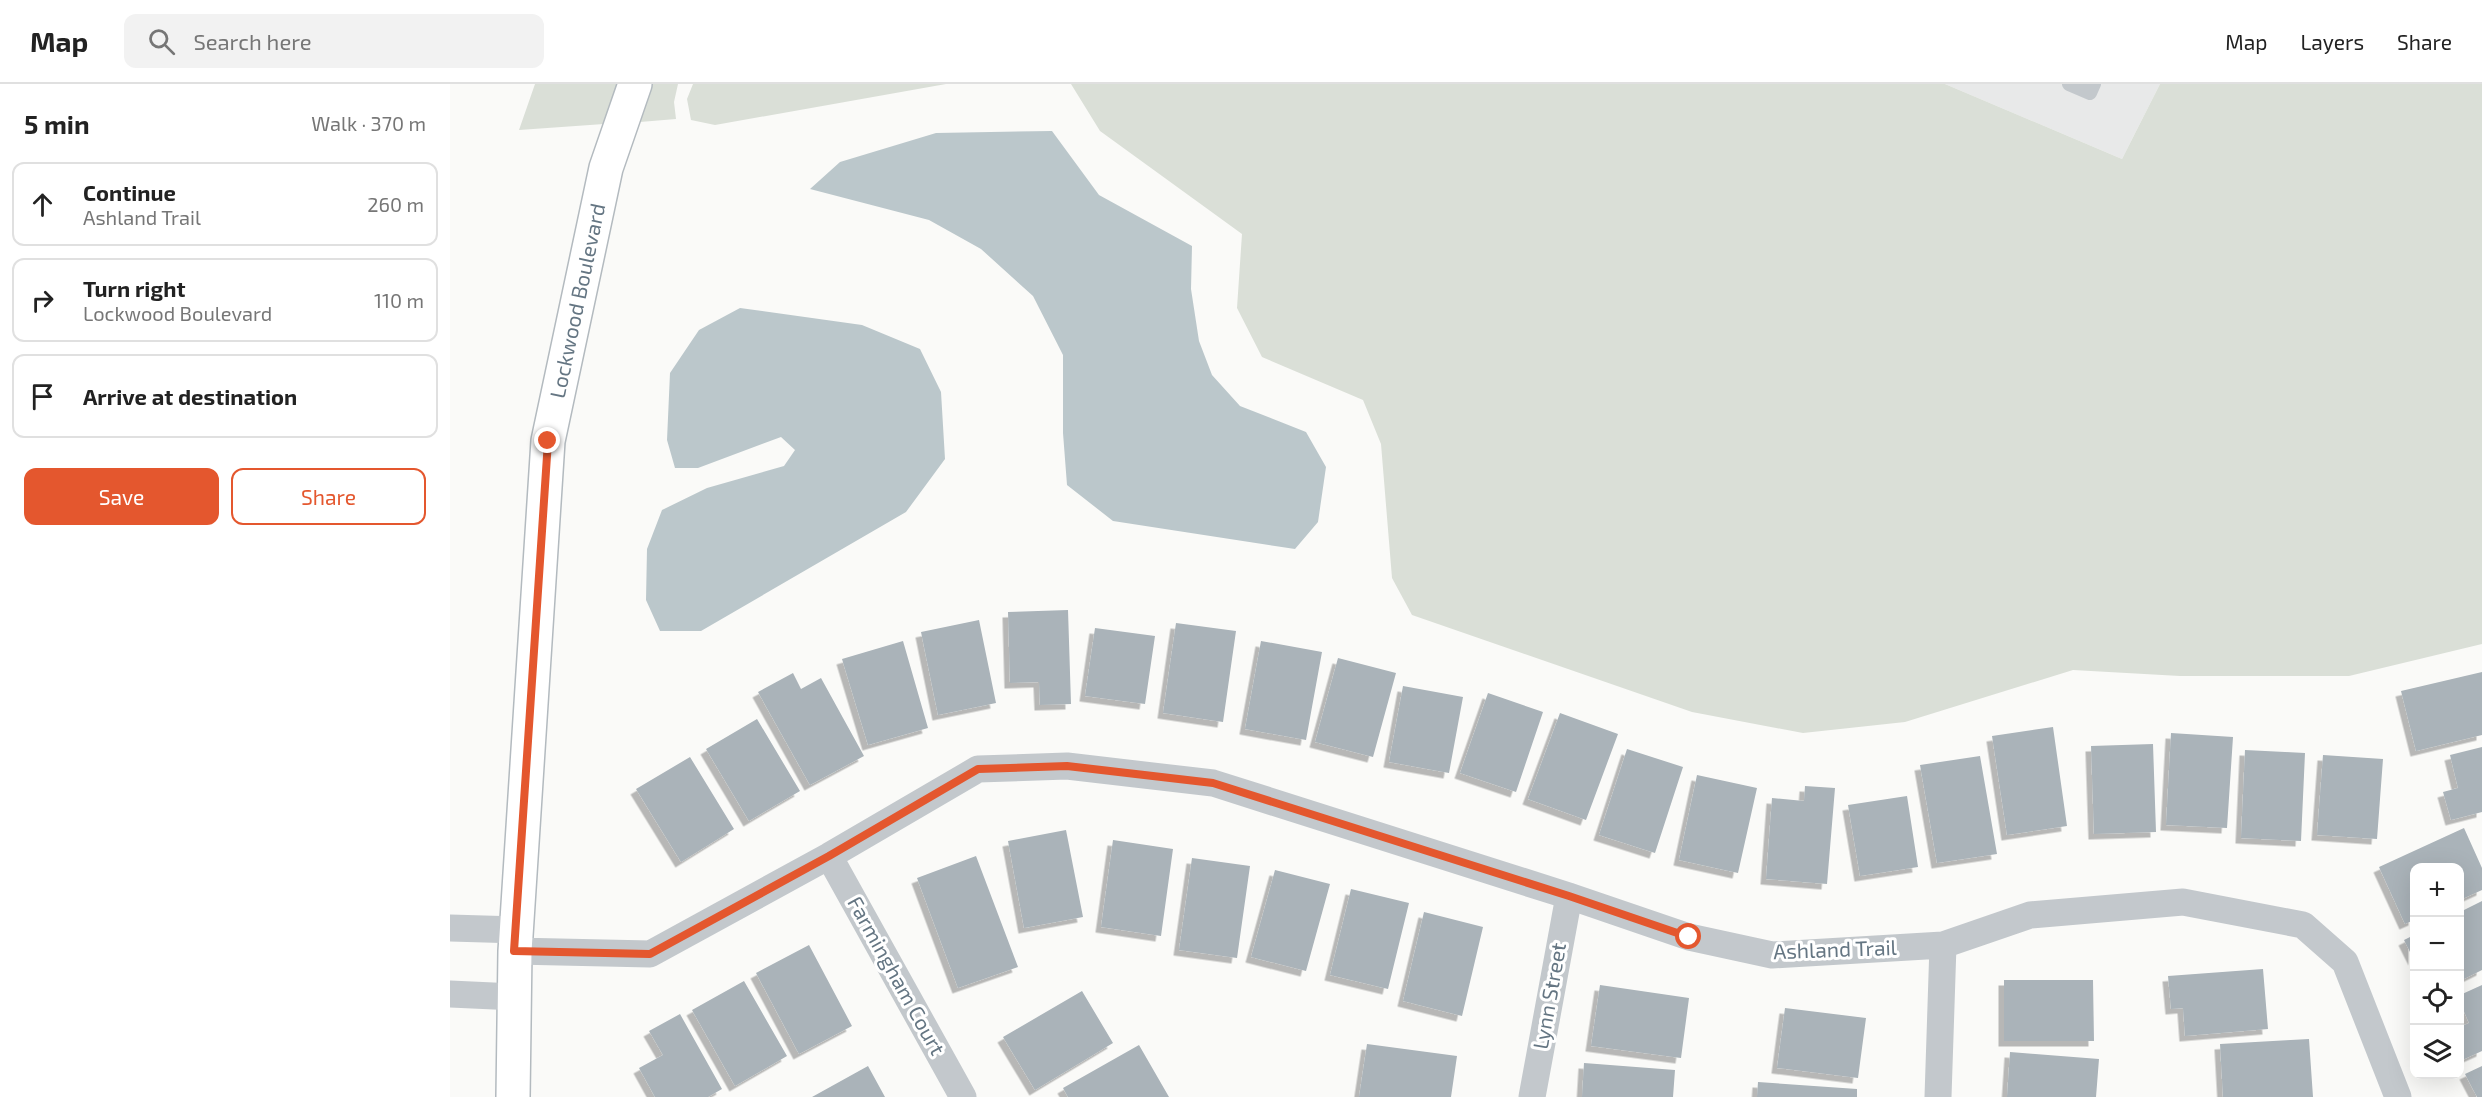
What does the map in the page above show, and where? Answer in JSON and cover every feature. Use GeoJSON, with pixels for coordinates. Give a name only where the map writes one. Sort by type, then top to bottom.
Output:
{"type":"FeatureCollection","features":[{"type":"Feature","properties":{"kind":"street","name":"Lockwood Boulevard"},"geometry":{"type":"LineString","coordinates":[[513,1097],[515,940],[548,441],[606,168],[635,84]]}},
{"type":"Feature","properties":{"kind":"street","name":"Ashland Trail"},"geometry":{"type":"LineString","coordinates":[[450,928],[515,940],[650,954],[829,856],[978,769],[1067,766],[1213,783],[1569,896],[1689,937],[1772,955],[1944,945],[2030,915],[2183,902],[2302,925],[2345,962],[2398,1097]]}},
{"type":"Feature","properties":{"kind":"street","name":"Farmingham Court"},"geometry":{"type":"LineString","coordinates":[[829,856],[963,1097]]}},
{"type":"Feature","properties":{"kind":"street","name":"Lynn Street"},"geometry":{"type":"LineString","coordinates":[[1532,1097],[1569,896]]}},
{"type":"Feature","properties":{"kind":"street"},"geometry":{"type":"LineString","coordinates":[[1938,1097],[1944,945]]}},
{"type":"Feature","properties":{"kind":"street"},"geometry":{"type":"LineString","coordinates":[[450,994],[514,996]]}},
{"type":"Feature","properties":{"kind":"lane"},"geometry":{"type":"LineString","coordinates":[[2069,84],[2090,93],[2094,84]]}},
{"type":"Feature","properties":{"kind":"shaded area"},"geometry":{"type":"Polygon","coordinates":[[[535,84],[618,84],[604,124],[519,130],[535,84]]]}},
{"type":"Feature","properties":{"kind":"shaded area"},"geometry":{"type":"Polygon","coordinates":[[[653,84],[678,84],[674,102],[676,119],[640,122],[653,84]]]}},
{"type":"Feature","properties":{"kind":"shaded area"},"geometry":{"type":"Polygon","coordinates":[[[693,84],[946,84],[715,125],[691,120],[687,99],[693,84]]]}},
{"type":"Feature","properties":{"kind":"shaded area"},"geometry":{"type":"Polygon","coordinates":[[[1071,84],[1945,84],[2122,159],[2160,84],[2482,84],[2482,644],[2349,676],[2180,676],[2073,670],[1905,722],[1803,733],[1692,712],[1412,615],[1392,578],[1381,444],[1363,400],[1262,357],[1237,308],[1242,234],[1100,131],[1071,84]]]}},
{"type":"Feature","properties":{"kind":"shaded area"},"geometry":{"type":"Polygon","coordinates":[[[1945,84],[2160,84],[2122,159],[1945,84]]]}},
{"type":"Feature","properties":{"kind":"shaded area"},"geometry":{"type":"Polygon","coordinates":[[[1052,131],[1099,195],[1192,246],[1191,289],[1199,341],[1212,375],[1240,406],[1306,432],[1326,467],[1318,522],[1295,549],[1113,521],[1067,485],[1063,433],[1063,355],[1033,296],[981,249],[929,220],[810,189],[840,162],[936,133],[1052,131]]]}},
{"type":"Feature","properties":{"kind":"shaded area"},"geometry":{"type":"Polygon","coordinates":[[[740,308],[862,325],[920,349],[941,392],[945,459],[906,512],[701,631],[660,631],[646,600],[647,549],[662,510],[707,488],[784,466],[795,450],[781,437],[698,468],[675,468],[667,440],[670,373],[699,330],[740,308]]]}},
{"type":"Feature","properties":{"kind":"building"},"geometry":{"type":"Polygon","coordinates":[[[1068,610],[1071,704],[1040,705],[1039,682],[1010,683],[1008,612],[1068,610]]]}},
{"type":"Feature","properties":{"kind":"building"},"geometry":{"type":"Polygon","coordinates":[[[979,620],[996,703],[938,715],[921,632],[979,620]]]}},
{"type":"Feature","properties":{"kind":"building"},"geometry":{"type":"Polygon","coordinates":[[[1176,623],[1236,631],[1223,722],[1163,713],[1176,623]]]}},
{"type":"Feature","properties":{"kind":"building"},"geometry":{"type":"Polygon","coordinates":[[[1095,628],[1155,636],[1145,704],[1085,696],[1095,628]]]}},
{"type":"Feature","properties":{"kind":"building"},"geometry":{"type":"Polygon","coordinates":[[[903,641],[928,728],[868,745],[842,659],[903,641]]]}},
{"type":"Feature","properties":{"kind":"building"},"geometry":{"type":"Polygon","coordinates":[[[1261,641],[1322,652],[1306,740],[1245,729],[1261,641]]]}},
{"type":"Feature","properties":{"kind":"building"},"geometry":{"type":"Polygon","coordinates":[[[1338,658],[1396,673],[1373,757],[1315,742],[1338,658]]]}},
{"type":"Feature","properties":{"kind":"building"},"geometry":{"type":"Polygon","coordinates":[[[2482,672],[2482,735],[2416,751],[2401,691],[2482,672]]]}},
{"type":"Feature","properties":{"kind":"building"},"geometry":{"type":"Polygon","coordinates":[[[793,673],[801,689],[821,678],[864,756],[810,785],[758,692],[793,673]]]}},
{"type":"Feature","properties":{"kind":"building"},"geometry":{"type":"Polygon","coordinates":[[[1403,686],[1463,697],[1449,773],[1389,762],[1403,686]]]}},
{"type":"Feature","properties":{"kind":"building"},"geometry":{"type":"Polygon","coordinates":[[[1488,693],[1543,712],[1516,792],[1460,773],[1488,693]]]}},
{"type":"Feature","properties":{"kind":"building"},"geometry":{"type":"Polygon","coordinates":[[[1560,713],[1618,734],[1586,820],[1528,799],[1560,713]]]}},
{"type":"Feature","properties":{"kind":"building"},"geometry":{"type":"Polygon","coordinates":[[[757,719],[800,791],[749,821],[706,749],[757,719]]]}},
{"type":"Feature","properties":{"kind":"building"},"geometry":{"type":"Polygon","coordinates":[[[2053,727],[2067,826],[2007,835],[1992,736],[2053,727]]]}},
{"type":"Feature","properties":{"kind":"building"},"geometry":{"type":"Polygon","coordinates":[[[2171,733],[2233,737],[2227,828],[2166,825],[2171,733]]]}},
{"type":"Feature","properties":{"kind":"building"},"geometry":{"type":"Polygon","coordinates":[[[2153,744],[2156,832],[2094,834],[2091,746],[2153,744]]]}},
{"type":"Feature","properties":{"kind":"building"},"geometry":{"type":"Polygon","coordinates":[[[2482,747],[2482,812],[2451,820],[2443,792],[2458,788],[2450,755],[2482,747]]]}},
{"type":"Feature","properties":{"kind":"building"},"geometry":{"type":"Polygon","coordinates":[[[1627,749],[1683,767],[1655,853],[1599,835],[1627,749]]]}},
{"type":"Feature","properties":{"kind":"building"},"geometry":{"type":"Polygon","coordinates":[[[2245,750],[2305,753],[2301,841],[2241,838],[2245,750]]]}},
{"type":"Feature","properties":{"kind":"building"},"geometry":{"type":"Polygon","coordinates":[[[2323,755],[2383,759],[2377,839],[2317,835],[2323,755]]]}},
{"type":"Feature","properties":{"kind":"building"},"geometry":{"type":"Polygon","coordinates":[[[1980,756],[1997,854],[1937,863],[1920,765],[1980,756]]]}},
{"type":"Feature","properties":{"kind":"building"},"geometry":{"type":"Polygon","coordinates":[[[690,757],[734,829],[681,862],[636,789],[690,757]]]}},
{"type":"Feature","properties":{"kind":"building"},"geometry":{"type":"Polygon","coordinates":[[[1697,775],[1757,788],[1738,873],[1679,860],[1697,775]]]}},
{"type":"Feature","properties":{"kind":"building"},"geometry":{"type":"Polygon","coordinates":[[[1805,786],[1835,788],[1827,884],[1766,879],[1772,798],[1804,801],[1805,786]]]}},
{"type":"Feature","properties":{"kind":"building"},"geometry":{"type":"Polygon","coordinates":[[[1907,796],[1918,867],[1860,876],[1848,805],[1907,796]]]}},
{"type":"Feature","properties":{"kind":"building"},"geometry":{"type":"Polygon","coordinates":[[[2464,828],[2482,868],[2482,890],[2464,898],[2464,863],[2410,863],[2410,922],[2405,924],[2379,867],[2464,828]]]}},
{"type":"Feature","properties":{"kind":"building"},"geometry":{"type":"Polygon","coordinates":[[[1066,830],[1083,917],[1024,928],[1008,841],[1066,830]]]}},
{"type":"Feature","properties":{"kind":"building"},"geometry":{"type":"Polygon","coordinates":[[[1113,840],[1173,849],[1161,936],[1101,927],[1113,840]]]}},
{"type":"Feature","properties":{"kind":"building"},"geometry":{"type":"Polygon","coordinates":[[[976,856],[1018,967],[958,988],[917,878],[976,856]]]}},
{"type":"Feature","properties":{"kind":"building"},"geometry":{"type":"Polygon","coordinates":[[[1192,858],[1250,866],[1237,958],[1179,950],[1192,858]]]}},
{"type":"Feature","properties":{"kind":"building"},"geometry":{"type":"Polygon","coordinates":[[[1275,870],[1330,884],[1306,971],[1251,957],[1275,870]]]}},
{"type":"Feature","properties":{"kind":"building"},"geometry":{"type":"Polygon","coordinates":[[[1351,889],[1409,903],[1388,989],[1330,975],[1351,889]]]}},
{"type":"Feature","properties":{"kind":"building"},"geometry":{"type":"Polygon","coordinates":[[[2482,901],[2482,970],[2464,979],[2464,917],[2464,910],[2482,901]]]}},
{"type":"Feature","properties":{"kind":"building"},"geometry":{"type":"Polygon","coordinates":[[[1424,912],[1483,927],[1462,1016],[1403,1001],[1424,912]]]}},
{"type":"Feature","properties":{"kind":"building"},"geometry":{"type":"Polygon","coordinates":[[[2410,937],[2410,952],[2404,940],[2410,937]]]}},
{"type":"Feature","properties":{"kind":"building"},"geometry":{"type":"Polygon","coordinates":[[[809,945],[852,1026],[799,1054],[756,973],[809,945]]]}},
{"type":"Feature","properties":{"kind":"building"},"geometry":{"type":"Polygon","coordinates":[[[2263,969],[2268,1029],[2185,1036],[2183,1008],[2171,1009],[2168,976],[2263,969]]]}},
{"type":"Feature","properties":{"kind":"building"},"geometry":{"type":"Polygon","coordinates":[[[2004,980],[2093,980],[2094,1041],[2004,1041],[2004,980]]]}},
{"type":"Feature","properties":{"kind":"building"},"geometry":{"type":"Polygon","coordinates":[[[744,981],[787,1056],[735,1086],[692,1010],[744,981]]]}},
{"type":"Feature","properties":{"kind":"building"},"geometry":{"type":"Polygon","coordinates":[[[1600,985],[1689,998],[1681,1058],[1591,1046],[1600,985]]]}},
{"type":"Feature","properties":{"kind":"building"},"geometry":{"type":"Polygon","coordinates":[[[2482,985],[2482,1051],[2464,1059],[2464,1025],[2469,1023],[2464,1011],[2464,993],[2482,985]]]}},
{"type":"Feature","properties":{"kind":"building"},"geometry":{"type":"Polygon","coordinates":[[[1082,991],[1113,1043],[1035,1090],[1003,1037],[1082,991]]]}},
{"type":"Feature","properties":{"kind":"building"},"geometry":{"type":"Polygon","coordinates":[[[1785,1008],[1866,1018],[1858,1078],[1777,1068],[1785,1008]]]}},
{"type":"Feature","properties":{"kind":"building"},"geometry":{"type":"Polygon","coordinates":[[[680,1014],[722,1089],[708,1097],[655,1097],[639,1068],[663,1055],[649,1031],[680,1014]]]}},
{"type":"Feature","properties":{"kind":"building"},"geometry":{"type":"Polygon","coordinates":[[[2309,1039],[2313,1097],[2223,1097],[2220,1044],[2309,1039]]]}},
{"type":"Feature","properties":{"kind":"building"},"geometry":{"type":"Polygon","coordinates":[[[1367,1044],[1457,1056],[1451,1097],[1359,1097],[1367,1044]]]}},
{"type":"Feature","properties":{"kind":"building"},"geometry":{"type":"Polygon","coordinates":[[[1139,1045],[1169,1097],[1068,1097],[1063,1088],[1139,1045]]]}},
{"type":"Feature","properties":{"kind":"building"},"geometry":{"type":"Polygon","coordinates":[[[2010,1052],[2099,1059],[2096,1097],[2007,1097],[2010,1052]]]}},
{"type":"Feature","properties":{"kind":"building"},"geometry":{"type":"Polygon","coordinates":[[[1584,1063],[1675,1070],[1673,1097],[1582,1097],[1584,1063]]]}},
{"type":"Feature","properties":{"kind":"building"},"geometry":{"type":"Polygon","coordinates":[[[868,1066],[885,1097],[812,1097],[868,1066]]]}},
{"type":"Feature","properties":{"kind":"building"},"geometry":{"type":"Polygon","coordinates":[[[2482,1066],[2482,1097],[2477,1097],[2465,1074],[2482,1066]]]}},
{"type":"Feature","properties":{"kind":"building"},"geometry":{"type":"Polygon","coordinates":[[[1758,1082],[1857,1089],[1857,1097],[1757,1097],[1758,1082]]]}},
{"type":"Feature","properties":{"kind":"route"},"geometry":{"type":"LineString","coordinates":[[548,441],[514,951],[650,954],[829,856],[978,769],[1067,766],[1213,783],[1569,896],[1689,937]]}}]}
